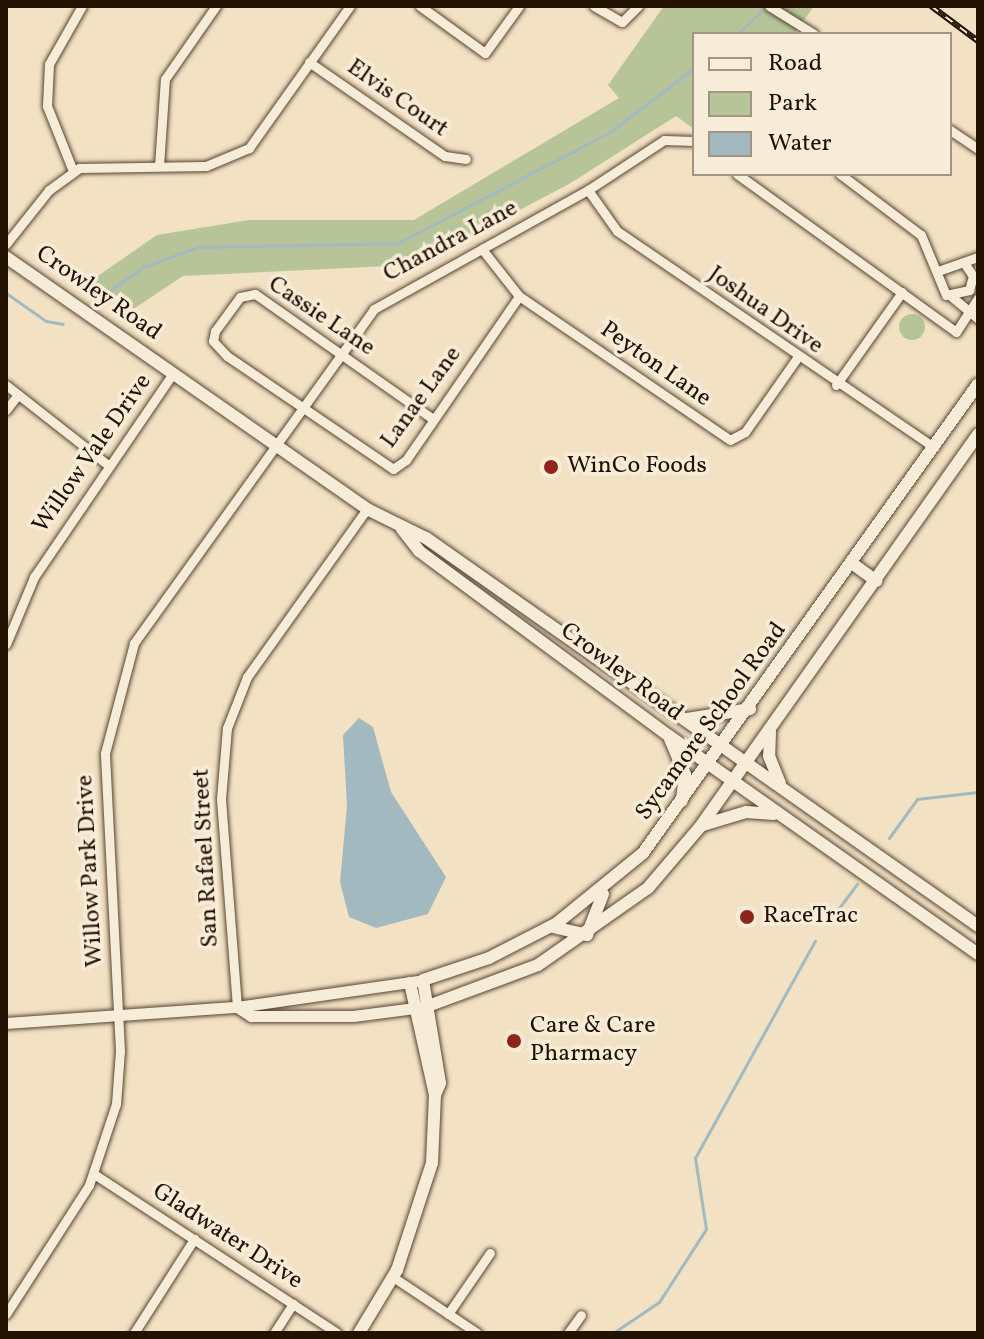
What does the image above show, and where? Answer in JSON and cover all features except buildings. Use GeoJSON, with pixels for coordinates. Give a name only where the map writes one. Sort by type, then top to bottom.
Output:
{"type":"FeatureCollection","features":[{"type":"Feature","properties":{"kind":"main road","name":"Crowley Road"},"geometry":{"type":"LineString","coordinates":[[6,257],[367,509],[534,613],[978,926]]}},
{"type":"Feature","properties":{"kind":"main road","name":"Sycamore School Road"},"geometry":{"type":"LineString","coordinates":[[416,982],[550,927],[610,884],[680,808],[711,766],[978,384]]}},
{"type":"Feature","properties":{"kind":"main road","name":"Sycamore School Road"},"geometry":{"type":"LineString","coordinates":[[428,1006],[513,977],[587,935],[648,888],[700,827],[733,782],[978,434]]}},
{"type":"Feature","properties":{"kind":"main road","name":"Crowley Road"},"geometry":{"type":"LineString","coordinates":[[402,529],[442,568],[669,736],[978,954]]}},
{"type":"Feature","properties":{"kind":"main road"},"geometry":{"type":"LineString","coordinates":[[853,564],[876,581]]}},
{"type":"Feature","properties":{"kind":"main road"},"geometry":{"type":"LineString","coordinates":[[442,568],[534,613]]}},
{"type":"Feature","properties":{"kind":"main road"},"geometry":{"type":"LineString","coordinates":[[686,719],[750,709]]}},
{"type":"Feature","properties":{"kind":"main road"},"geometry":{"type":"LineString","coordinates":[[771,729],[769,756],[782,786]]}},
{"type":"Feature","properties":{"kind":"main road"},"geometry":{"type":"LineString","coordinates":[[669,736],[685,775],[680,808]]}},
{"type":"Feature","properties":{"kind":"main road"},"geometry":{"type":"LineString","coordinates":[[700,827],[746,812],[781,816]]}},
{"type":"Feature","properties":{"kind":"main road"},"geometry":{"type":"LineString","coordinates":[[550,927],[587,935],[610,884]]}},
{"type":"Feature","properties":{"kind":"main road"},"geometry":{"type":"LineString","coordinates":[[416,982],[428,1006],[440,1083],[435,1095]]}},
{"type":"Feature","properties":{"kind":"main road"},"geometry":{"type":"LineString","coordinates":[[359,1333],[393,1277],[432,1163],[435,1095],[414,1009],[416,982]]}},
{"type":"Feature","properties":{"kind":"street"},"geometry":{"type":"LineString","coordinates":[[73,171],[47,106],[49,64],[82,6]]}},
{"type":"Feature","properties":{"kind":"street"},"geometry":{"type":"LineString","coordinates":[[159,166],[165,79],[216,6]]}},
{"type":"Feature","properties":{"kind":"street"},"geometry":{"type":"LineString","coordinates":[[6,244],[73,171],[206,166],[249,148],[350,6]]}},
{"type":"Feature","properties":{"kind":"street"},"geometry":{"type":"LineString","coordinates":[[420,6],[485,53],[519,6]]}},
{"type":"Feature","properties":{"kind":"street"},"geometry":{"type":"LineString","coordinates":[[594,6],[622,22],[638,6]]}},
{"type":"Feature","properties":{"kind":"street"},"geometry":{"type":"LineString","coordinates":[[769,6],[810,32]]}},
{"type":"Feature","properties":{"kind":"street","name":"Elvis Court"},"geometry":{"type":"LineString","coordinates":[[309,62],[445,156],[466,159]]}},
{"type":"Feature","properties":{"kind":"street"},"geometry":{"type":"LineString","coordinates":[[952,131],[978,149]]}},
{"type":"Feature","properties":{"kind":"street","name":"Chandra Lane"},"geometry":{"type":"LineString","coordinates":[[271,443],[339,352],[382,303],[588,190],[664,140],[692,141]]}},
{"type":"Feature","properties":{"kind":"street"},"geometry":{"type":"LineString","coordinates":[[740,176],[956,332],[978,298],[969,290]]}},
{"type":"Feature","properties":{"kind":"street"},"geometry":{"type":"LineString","coordinates":[[843,176],[921,235],[938,271],[940,291],[978,319]]}},
{"type":"Feature","properties":{"kind":"street","name":"Joshua Drive"},"geometry":{"type":"LineString","coordinates":[[588,190],[617,231],[836,385],[934,447]]}},
{"type":"Feature","properties":{"kind":"street","name":"Peyton Lane"},"geometry":{"type":"LineString","coordinates":[[482,249],[519,296],[730,440],[745,432],[797,358]]}},
{"type":"Feature","properties":{"kind":"street"},"geometry":{"type":"LineString","coordinates":[[938,271],[947,262],[965,264],[978,257]]}},
{"type":"Feature","properties":{"kind":"street"},"geometry":{"type":"LineString","coordinates":[[965,264],[973,276],[969,290]]}},
{"type":"Feature","properties":{"kind":"street"},"geometry":{"type":"LineString","coordinates":[[952,297],[969,290]]}},
{"type":"Feature","properties":{"kind":"street"},"geometry":{"type":"LineString","coordinates":[[836,385],[902,292]]}},
{"type":"Feature","properties":{"kind":"street","name":"Cassie Lane"},"geometry":{"type":"LineString","coordinates":[[300,407],[215,345],[220,323],[240,297],[255,294],[433,419]]}},
{"type":"Feature","properties":{"kind":"street","name":"Lanae Lane"},"geometry":{"type":"LineString","coordinates":[[300,407],[393,469],[433,419],[519,296]]}},
{"type":"Feature","properties":{"kind":"street","name":"Willow Vale Drive"},"geometry":{"type":"LineString","coordinates":[[6,644],[34,577],[173,373]]}},
{"type":"Feature","properties":{"kind":"street"},"geometry":{"type":"LineString","coordinates":[[6,385],[108,465]]}},
{"type":"Feature","properties":{"kind":"street"},"geometry":{"type":"LineString","coordinates":[[6,410],[17,396]]}},
{"type":"Feature","properties":{"kind":"street","name":"Willow Park Drive"},"geometry":{"type":"LineString","coordinates":[[6,1314],[94,1174],[119,1079],[105,813],[115,699],[134,643],[161,597],[271,443]]}},
{"type":"Feature","properties":{"kind":"street","name":"San Rafael Street"},"geometry":{"type":"LineString","coordinates":[[237,1007],[221,799],[227,728],[253,668],[367,509]]}},
{"type":"Feature","properties":{"kind":"street"},"geometry":{"type":"LineString","coordinates":[[6,1023],[237,1007],[416,982]]}},
{"type":"Feature","properties":{"kind":"street"},"geometry":{"type":"LineString","coordinates":[[237,1007],[265,1016],[428,1006]]}},
{"type":"Feature","properties":{"kind":"street","name":"Gladwater Drive"},"geometry":{"type":"LineString","coordinates":[[94,1174],[337,1333]]}},
{"type":"Feature","properties":{"kind":"street"},"geometry":{"type":"LineString","coordinates":[[134,1333],[194,1239]]}},
{"type":"Feature","properties":{"kind":"street"},"geometry":{"type":"LineString","coordinates":[[448,1314],[490,1253]]}},
{"type":"Feature","properties":{"kind":"street"},"geometry":{"type":"LineString","coordinates":[[393,1277],[477,1333]]}},
{"type":"Feature","properties":{"kind":"street"},"geometry":{"type":"LineString","coordinates":[[274,1333],[293,1304]]}},
{"type":"Feature","properties":{"kind":"street"},"geometry":{"type":"LineString","coordinates":[[568,1333],[581,1315]]}},
{"type":"Feature","properties":{"kind":"green space"},"geometry":{"type":"Polygon","coordinates":[[[664,6],[814,6],[795,32],[692,32],[692,128],[676,116],[569,184],[432,256],[408,265],[183,276],[132,310],[92,280],[157,235],[249,220],[414,220],[619,98],[608,85],[664,6]]]}},
{"type":"Feature","properties":{"kind":"green space"},"geometry":{"type":"Polygon","coordinates":[[[912,314],[921,318],[925,327],[921,336],[912,340],[903,336],[899,327],[903,318],[912,314]]]}},
{"type":"Feature","properties":{"kind":"water"},"geometry":{"type":"Polygon","coordinates":[[[359,718],[373,727],[391,792],[446,877],[428,914],[376,928],[349,917],[340,882],[347,806],[343,735],[359,718]]]}},
{"type":"Feature","properties":{"kind":"waterway"},"geometry":{"type":"LineString","coordinates":[[739,32],[761,12]]}},
{"type":"Feature","properties":{"kind":"waterway"},"geometry":{"type":"LineString","coordinates":[[108,292],[143,267],[198,247],[398,243],[610,132],[692,70]]}},
{"type":"Feature","properties":{"kind":"waterway"},"geometry":{"type":"LineString","coordinates":[[6,293],[46,321],[63,324]]}},
{"type":"Feature","properties":{"kind":"waterway"},"geometry":{"type":"LineString","coordinates":[[889,838],[917,799],[978,792]]}},
{"type":"Feature","properties":{"kind":"waterway"},"geometry":{"type":"LineString","coordinates":[[830,920],[857,884]]}},
{"type":"Feature","properties":{"kind":"waterway"},"geometry":{"type":"LineString","coordinates":[[613,1333],[659,1302],[706,1229],[695,1158],[815,941]]}},
{"type":"Feature","properties":{"kind":"railway"},"geometry":{"type":"LineString","coordinates":[[931,6],[978,41]]}},
{"type":"Feature","properties":{"kind":"place","name":"WinCo Foods"},"geometry":{"type":"Point","coordinates":[551,467]}},
{"type":"Feature","properties":{"kind":"place","name":"RaceTrac"},"geometry":{"type":"Point","coordinates":[747,917]}},
{"type":"Feature","properties":{"kind":"place","name":"Care & Care Pharmacy"},"geometry":{"type":"Point","coordinates":[514,1041]}}]}
